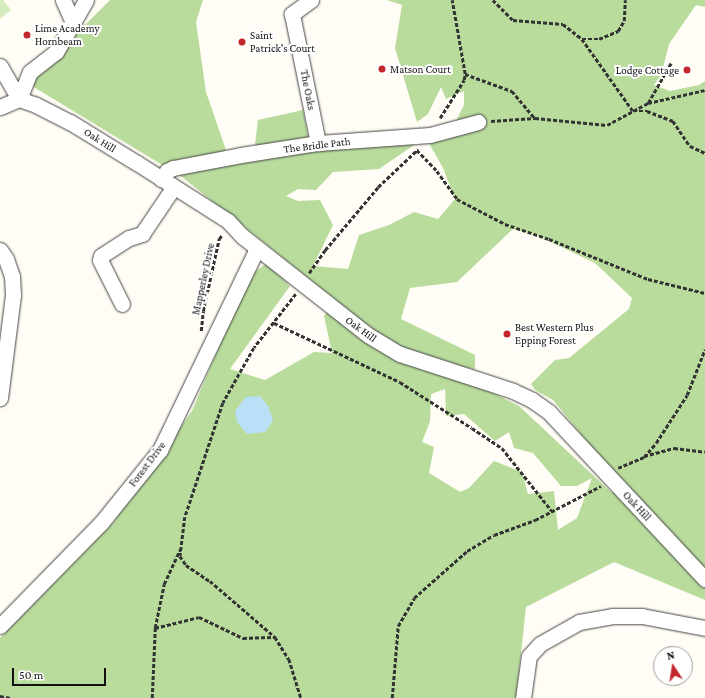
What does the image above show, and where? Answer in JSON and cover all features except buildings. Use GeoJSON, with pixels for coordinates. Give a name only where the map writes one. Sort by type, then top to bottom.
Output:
{"type":"FeatureCollection","features":[{"type":"Feature","properties":{"kind":"street"},"geometry":{"type":"LineString","coordinates":[[63,0],[74,25]]}},
{"type":"Feature","properties":{"kind":"street"},"geometry":{"type":"LineString","coordinates":[[0,107],[19,99],[30,72],[56,52],[74,25],[86,0]]}},
{"type":"Feature","properties":{"kind":"street","name":"The Oaks"},"geometry":{"type":"LineString","coordinates":[[311,0],[292,14],[318,143]]}},
{"type":"Feature","properties":{"kind":"street"},"geometry":{"type":"LineString","coordinates":[[0,66],[19,99]]}},
{"type":"Feature","properties":{"kind":"street","name":"Oak Hill"},"geometry":{"type":"LineString","coordinates":[[19,99],[70,122],[228,221],[257,248],[368,336],[400,354],[513,391],[532,400],[549,412],[705,579]]}},
{"type":"Feature","properties":{"kind":"street","name":"The Bridle Path"},"geometry":{"type":"LineString","coordinates":[[122,304],[100,260],[101,256],[129,238],[142,234],[167,183],[166,171],[173,168],[318,143],[430,135],[478,122]]}},
{"type":"Feature","properties":{"kind":"street","name":"Forest Drive"},"geometry":{"type":"LineString","coordinates":[[0,626],[101,523],[160,450],[257,248]]}},
{"type":"Feature","properties":{"kind":"street"},"geometry":{"type":"LineString","coordinates":[[0,250],[6,259],[12,276],[13,295],[0,398]]}},
{"type":"Feature","properties":{"kind":"street"},"geometry":{"type":"LineString","coordinates":[[523,698],[529,656],[540,644],[579,622],[612,616],[642,616],[705,628]]}},
{"type":"Feature","properties":{"kind":"path"},"geometry":{"type":"LineString","coordinates":[[301,698],[289,659],[275,637],[228,600],[210,581],[186,565],[180,556],[185,517],[223,404],[254,348],[274,323],[325,250],[378,187],[417,150],[430,135],[464,80],[465,74],[452,0]]}},
{"type":"Feature","properties":{"kind":"path"},"geometry":{"type":"LineString","coordinates":[[493,0],[513,20],[563,24],[582,39],[633,111]]}},
{"type":"Feature","properties":{"kind":"path"},"geometry":{"type":"LineString","coordinates":[[582,39],[599,39],[618,31],[624,21],[625,0]]}},
{"type":"Feature","properties":{"kind":"path"},"geometry":{"type":"LineString","coordinates":[[648,103],[671,63]]}},
{"type":"Feature","properties":{"kind":"path"},"geometry":{"type":"LineString","coordinates":[[465,74],[512,91],[535,118]]}},
{"type":"Feature","properties":{"kind":"path"},"geometry":{"type":"LineString","coordinates":[[478,122],[535,118],[607,125],[648,103],[705,90]]}},
{"type":"Feature","properties":{"kind":"path"},"geometry":{"type":"LineString","coordinates":[[633,111],[647,112],[673,122],[690,146],[705,153]]}},
{"type":"Feature","properties":{"kind":"path"},"geometry":{"type":"LineString","coordinates":[[417,150],[437,171],[457,199],[505,224],[648,279],[705,293]]}},
{"type":"Feature","properties":{"kind":"path","name":"Mapperley Drive"},"geometry":{"type":"LineString","coordinates":[[215,338],[201,332],[203,312],[219,239]]}},
{"type":"Feature","properties":{"kind":"path"},"geometry":{"type":"LineString","coordinates":[[274,323],[400,382],[502,448],[552,512]]}},
{"type":"Feature","properties":{"kind":"path"},"geometry":{"type":"LineString","coordinates":[[644,456],[656,443],[687,395],[705,349]]}},
{"type":"Feature","properties":{"kind":"path"},"geometry":{"type":"LineString","coordinates":[[392,698],[398,626],[414,598],[467,551],[494,535],[552,512],[620,468],[644,456],[674,448],[705,452]]}},
{"type":"Feature","properties":{"kind":"path"},"geometry":{"type":"LineString","coordinates":[[147,698],[152,697],[155,628],[164,584],[182,546]]}},
{"type":"Feature","properties":{"kind":"path"},"geometry":{"type":"LineString","coordinates":[[155,628],[200,616],[243,638],[275,637]]}},
{"type":"Feature","properties":{"kind":"path"},"geometry":{"type":"LineString","coordinates":[[0,696],[11,698]]}},
{"type":"Feature","properties":{"kind":"green space"},"geometry":{"type":"Polygon","coordinates":[[[0,0],[3,0],[11,10],[0,19],[0,0]]]}},
{"type":"Feature","properties":{"kind":"green space"},"geometry":{"type":"Polygon","coordinates":[[[110,0],[203,0],[196,22],[206,92],[227,153],[253,161],[258,120],[303,110],[309,141],[394,135],[414,145],[379,169],[333,172],[316,190],[298,189],[286,196],[298,201],[320,200],[333,225],[313,266],[348,269],[359,235],[389,225],[414,212],[438,219],[455,199],[443,168],[430,145],[431,138],[455,123],[464,105],[464,91],[446,99],[441,87],[428,114],[417,122],[395,48],[402,5],[387,0],[705,0],[705,7],[696,5],[669,44],[661,75],[654,85],[670,91],[699,85],[705,81],[705,600],[614,562],[526,607],[516,698],[0,698],[0,638],[113,523],[192,411],[248,277],[267,263],[290,286],[230,369],[265,380],[314,352],[332,353],[324,316],[336,300],[182,177],[27,83],[110,0]],[[513,229],[457,282],[410,288],[401,319],[475,355],[475,369],[451,365],[483,388],[519,406],[612,493],[621,483],[553,400],[535,390],[531,384],[555,360],[569,358],[629,309],[632,298],[595,263],[540,237],[513,229]],[[445,389],[431,394],[430,421],[422,442],[434,447],[429,473],[460,492],[469,488],[494,461],[522,472],[528,494],[554,491],[558,530],[577,518],[592,478],[577,486],[561,486],[533,453],[514,448],[509,432],[495,441],[464,414],[446,416],[445,389]]]}},
{"type":"Feature","properties":{"kind":"water"},"geometry":{"type":"Polygon","coordinates":[[[260,396],[268,406],[273,420],[265,432],[247,434],[237,422],[235,411],[246,397],[260,396]]]}},
{"type":"Feature","properties":{"kind":"place","name":"Lime Academy Hornbeam"},"geometry":{"type":"Point","coordinates":[27,35]}},
{"type":"Feature","properties":{"kind":"place","name":"Saint Patrick's Court"},"geometry":{"type":"Point","coordinates":[242,42]}},
{"type":"Feature","properties":{"kind":"place","name":"Matson Court"},"geometry":{"type":"Point","coordinates":[382,69]}},
{"type":"Feature","properties":{"kind":"place","name":"Lodge Cottage"},"geometry":{"type":"Point","coordinates":[687,70]}},
{"type":"Feature","properties":{"kind":"place","name":"Best Western Plus Epping Forest"},"geometry":{"type":"Point","coordinates":[507,334]}}]}
